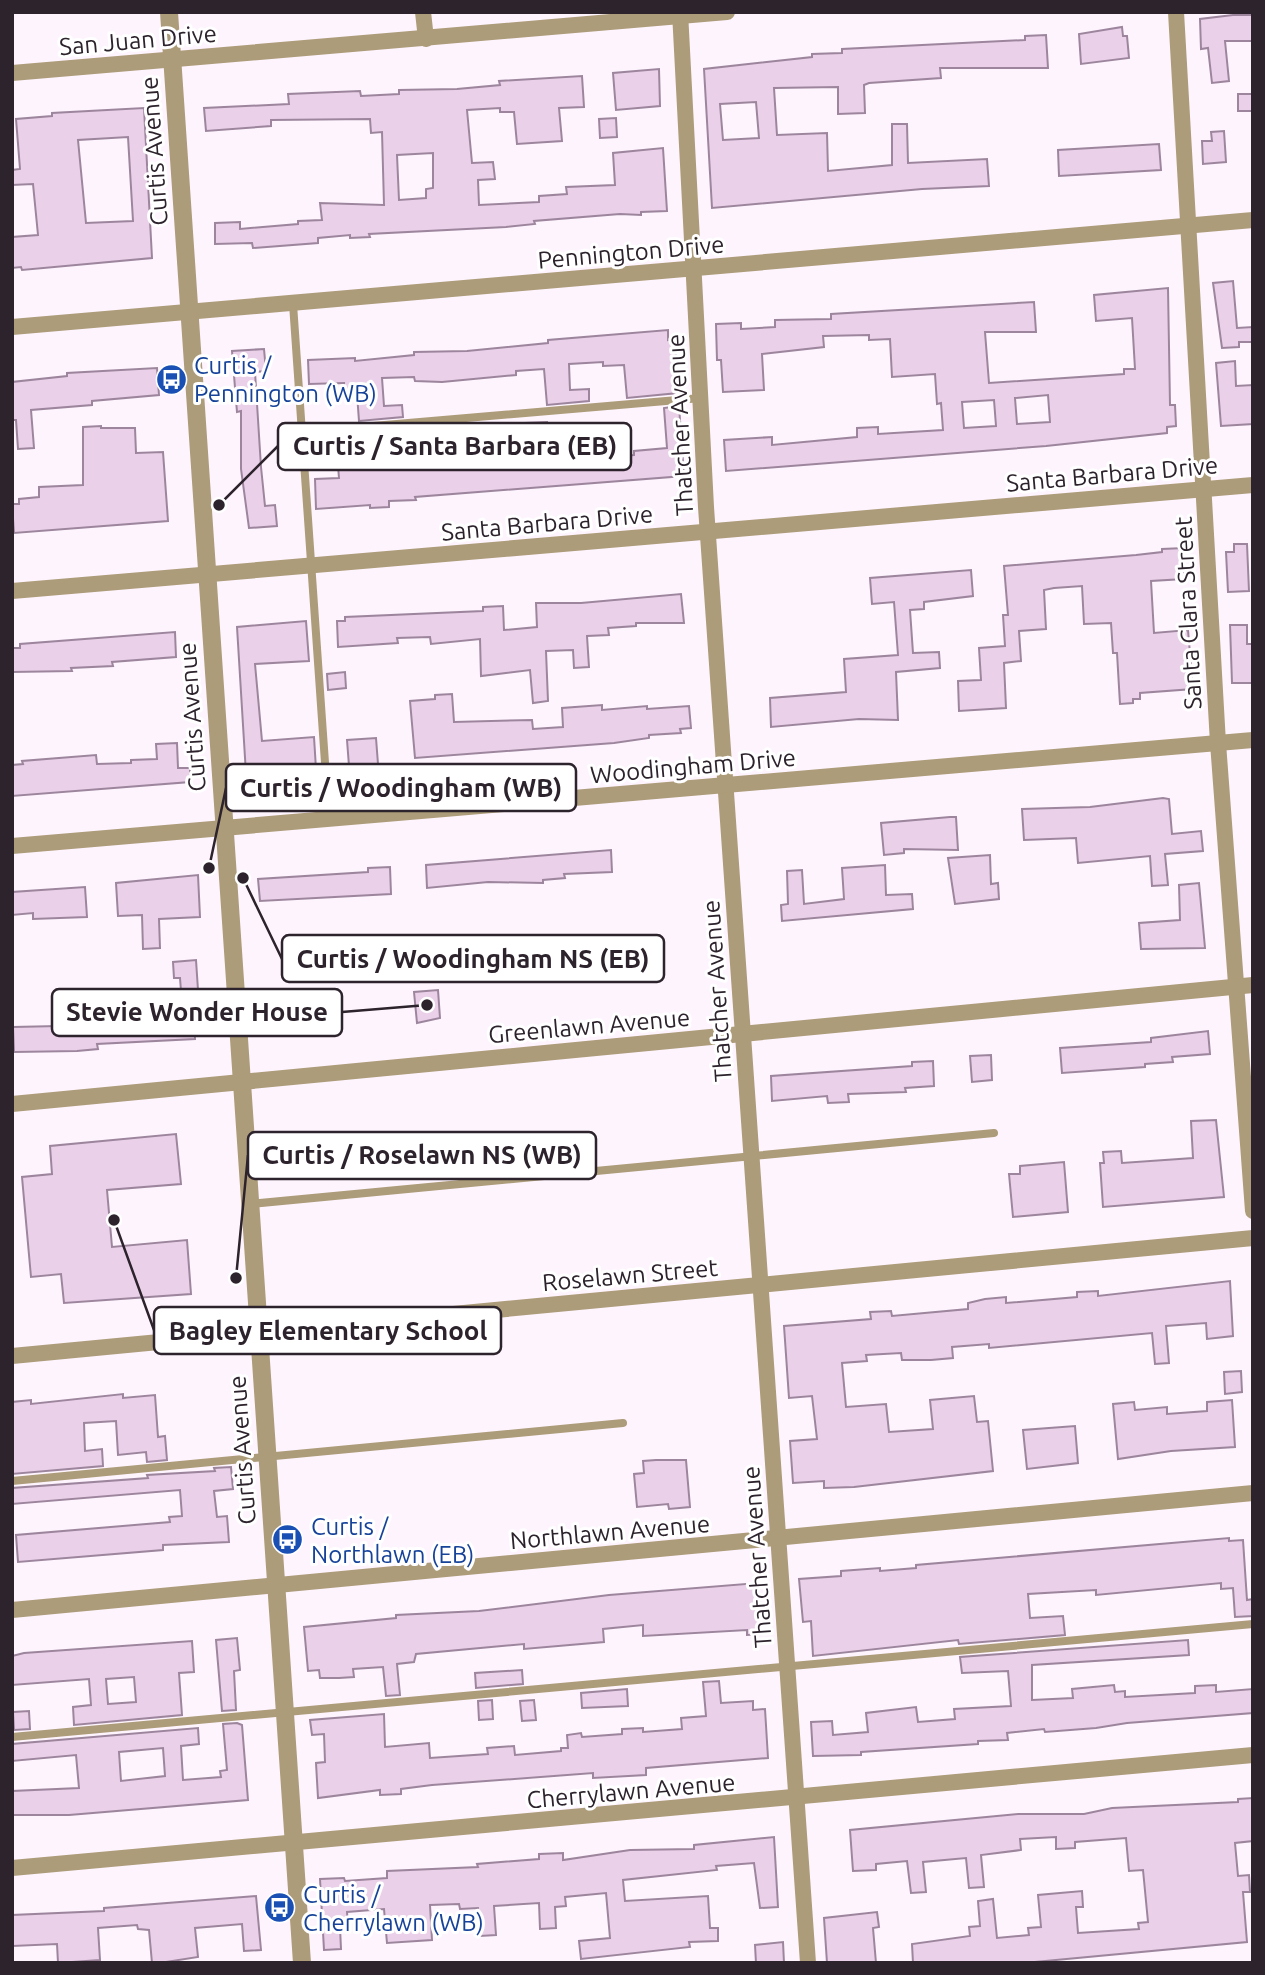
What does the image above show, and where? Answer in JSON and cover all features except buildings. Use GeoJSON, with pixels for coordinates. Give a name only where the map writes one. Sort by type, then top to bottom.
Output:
{"type":"FeatureCollection","features":[{"type":"Feature","properties":{"kind":"street","name":"Curtis Avenue"},"geometry":{"type":"LineString","coordinates":[[169,12],[302,1963]]}},
{"type":"Feature","properties":{"kind":"street"},"geometry":{"type":"LineString","coordinates":[[423,12],[426,39]]}},
{"type":"Feature","properties":{"kind":"street","name":"San Juan Drive"},"geometry":{"type":"LineString","coordinates":[[12,73],[727,12]]}},
{"type":"Feature","properties":{"kind":"street","name":"Santa Clara Street"},"geometry":{"type":"LineString","coordinates":[[1176,12],[1218,743],[1245,985],[1253,1210]]}},
{"type":"Feature","properties":{"kind":"street","name":"Thatcher Avenue"},"geometry":{"type":"LineString","coordinates":[[680,14],[708,533],[808,1963]]}},
{"type":"Feature","properties":{"kind":"street","name":"Pennington Drive"},"geometry":{"type":"LineString","coordinates":[[12,327],[1253,220]]}},
{"type":"Feature","properties":{"kind":"street","name":"Santa Barbara Drive"},"geometry":{"type":"LineString","coordinates":[[12,591],[1253,485]]}},
{"type":"Feature","properties":{"kind":"street","name":"Woodingham Drive"},"geometry":{"type":"LineString","coordinates":[[12,846],[1253,740]]}},
{"type":"Feature","properties":{"kind":"street","name":"Greenlawn Avenue"},"geometry":{"type":"LineString","coordinates":[[12,1104],[1245,985]]}},
{"type":"Feature","properties":{"kind":"street","name":"Roselawn Street"},"geometry":{"type":"LineString","coordinates":[[12,1356],[1253,1238]]}},
{"type":"Feature","properties":{"kind":"street","name":"Northlawn Avenue"},"geometry":{"type":"LineString","coordinates":[[12,1610],[1253,1493]]}},
{"type":"Feature","properties":{"kind":"street","name":"Cherrylawn Avenue"},"geometry":{"type":"LineString","coordinates":[[12,1868],[294,1845],[1253,1755]]}},
{"type":"Feature","properties":{"kind":"lane"},"geometry":{"type":"LineString","coordinates":[[293,304],[329,820]]}},
{"type":"Feature","properties":{"kind":"lane"},"geometry":{"type":"LineString","coordinates":[[303,432],[701,398]]}},
{"type":"Feature","properties":{"kind":"lane"},"geometry":{"type":"LineString","coordinates":[[250,1204],[751,1154],[995,1133]]}},
{"type":"Feature","properties":{"kind":"lane"},"geometry":{"type":"LineString","coordinates":[[12,1481],[267,1459],[623,1423]]}},
{"type":"Feature","properties":{"kind":"lane"},"geometry":{"type":"LineString","coordinates":[[12,1737],[1253,1624]]}},
{"type":"Feature","properties":{"kind":"place","name":"Curtis / Pennington (WB)"},"geometry":{"type":"Point","coordinates":[171,379]}},
{"type":"Feature","properties":{"kind":"place","name":"Curtis / Santa Barbara (EB)"},"geometry":{"type":"Point","coordinates":[219,505]}},
{"type":"Feature","properties":{"kind":"place","name":"Curtis / Woodingham (WB)"},"geometry":{"type":"Point","coordinates":[209,868]}},
{"type":"Feature","properties":{"kind":"place","name":"Curtis / Woodingham NS (EB)"},"geometry":{"type":"Point","coordinates":[243,878]}},
{"type":"Feature","properties":{"kind":"place","name":"Stevie Wonder House"},"geometry":{"type":"Point","coordinates":[427,1005]}},
{"type":"Feature","properties":{"kind":"place","name":"Bagley Elementary School"},"geometry":{"type":"Point","coordinates":[114,1220]}},
{"type":"Feature","properties":{"kind":"place","name":"Curtis / Roselawn NS (WB)"},"geometry":{"type":"Point","coordinates":[236,1278]}},
{"type":"Feature","properties":{"kind":"place","name":"Curtis / Northlawn (EB)"},"geometry":{"type":"Point","coordinates":[288,1540]}},
{"type":"Feature","properties":{"kind":"place","name":"Curtis / Cherrylawn (WB)"},"geometry":{"type":"Point","coordinates":[280,1908]}}]}
